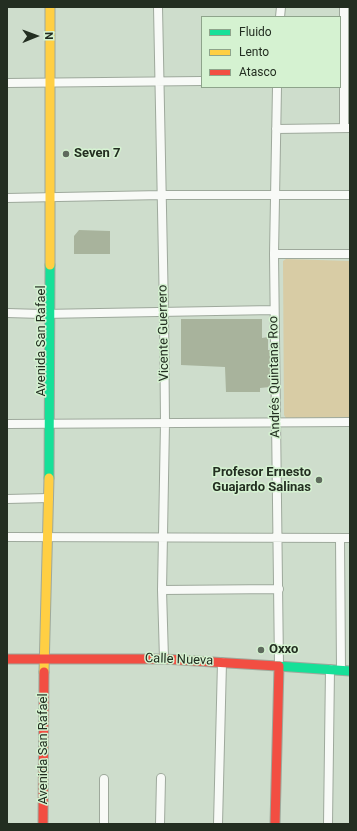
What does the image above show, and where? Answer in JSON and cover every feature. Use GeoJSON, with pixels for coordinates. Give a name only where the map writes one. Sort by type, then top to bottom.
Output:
{"type":"FeatureCollection","features":[{"type":"Feature","properties":{"kind":"street","name":"Avenida San Rafael"},"geometry":{"type":"LineString","coordinates":[[43,7],[46,83],[46,423],[42,659],[44,673],[43,824]]}},
{"type":"Feature","properties":{"kind":"street","name":"Avenida San Rafael"},"geometry":{"type":"LineString","coordinates":[[46,83],[50,7]]}},
{"type":"Feature","properties":{"kind":"street","name":"Vicente Guerrero"},"geometry":{"type":"LineString","coordinates":[[158,7],[164,311],[165,423],[162,590],[164,659]]}},
{"type":"Feature","properties":{"kind":"street"},"geometry":{"type":"LineString","coordinates":[[276,129],[347,128],[344,7]]}},
{"type":"Feature","properties":{"kind":"street"},"geometry":{"type":"LineString","coordinates":[[7,83],[201,81]]}},
{"type":"Feature","properties":{"kind":"street","name":"Andrés Quintana Roo"},"geometry":{"type":"LineString","coordinates":[[276,88],[274,310],[279,666]]}},
{"type":"Feature","properties":{"kind":"street"},"geometry":{"type":"LineString","coordinates":[[7,198],[162,195],[350,195]]}},
{"type":"Feature","properties":{"kind":"street"},"geometry":{"type":"LineString","coordinates":[[274,254],[350,254]]}},
{"type":"Feature","properties":{"kind":"street"},"geometry":{"type":"LineString","coordinates":[[7,313],[46,314],[274,310]]}},
{"type":"Feature","properties":{"kind":"street"},"geometry":{"type":"LineString","coordinates":[[7,424],[350,422]]}},
{"type":"Feature","properties":{"kind":"street"},"geometry":{"type":"LineString","coordinates":[[7,499],[45,498]]}},
{"type":"Feature","properties":{"kind":"street"},"geometry":{"type":"LineString","coordinates":[[7,537],[163,539],[350,538]]}},
{"type":"Feature","properties":{"kind":"street"},"geometry":{"type":"LineString","coordinates":[[340,538],[346,671]]}},
{"type":"Feature","properties":{"kind":"street"},"geometry":{"type":"LineString","coordinates":[[162,590],[279,589]]}},
{"type":"Feature","properties":{"kind":"street","name":"Calle Nueva"},"geometry":{"type":"LineString","coordinates":[[7,659],[164,659],[346,671]]}},
{"type":"Feature","properties":{"kind":"street"},"geometry":{"type":"LineString","coordinates":[[218,824],[222,662]]}},
{"type":"Feature","properties":{"kind":"street"},"geometry":{"type":"LineString","coordinates":[[275,824],[279,666]]}},
{"type":"Feature","properties":{"kind":"street"},"geometry":{"type":"LineString","coordinates":[[328,824],[330,669]]}},
{"type":"Feature","properties":{"kind":"street"},"geometry":{"type":"LineString","coordinates":[[160,824],[161,778]]}},
{"type":"Feature","properties":{"kind":"street"},"geometry":{"type":"LineString","coordinates":[[104,779],[104,824]]}},
{"type":"Feature","properties":{"kind":"shaded area"},"geometry":{"type":"Polygon","coordinates":[[[286,259],[350,261],[350,418],[286,418],[284,415],[283,261],[286,259]]]}},
{"type":"Feature","properties":{"kind":"building"},"geometry":{"type":"Polygon","coordinates":[[[79,230],[110,231],[110,254],[74,254],[74,236],[79,230]]]}},
{"type":"Feature","properties":{"kind":"building"},"geometry":{"type":"Polygon","coordinates":[[[181,319],[262,319],[262,338],[268,337],[268,350],[270,350],[270,387],[260,388],[260,392],[226,392],[225,367],[181,365],[181,319]]]}},
{"type":"Feature","properties":{"kind":"traffic: fast"},"geometry":{"type":"LineString","coordinates":[[49,478],[50,265]]}},
{"type":"Feature","properties":{"kind":"traffic: fast"},"geometry":{"type":"LineString","coordinates":[[277,666],[350,671]]}},
{"type":"Feature","properties":{"kind":"traffic: slow"},"geometry":{"type":"LineString","coordinates":[[50,7],[50,265]]}},
{"type":"Feature","properties":{"kind":"traffic: slow"},"geometry":{"type":"LineString","coordinates":[[44,672],[49,478]]}},
{"type":"Feature","properties":{"kind":"traffic: jam"},"geometry":{"type":"LineString","coordinates":[[7,659],[164,659],[277,666]]}},
{"type":"Feature","properties":{"kind":"traffic: jam"},"geometry":{"type":"LineString","coordinates":[[275,824],[279,666]]}},
{"type":"Feature","properties":{"kind":"traffic: jam"},"geometry":{"type":"LineString","coordinates":[[43,824],[44,672]]}},
{"type":"Feature","properties":{"kind":"place","name":"Seven 7"},"geometry":{"type":"Point","coordinates":[66,154]}},
{"type":"Feature","properties":{"kind":"place","name":"Profesor Ernesto Guajardo Salinas"},"geometry":{"type":"Point","coordinates":[319,480]}},
{"type":"Feature","properties":{"kind":"place","name":"Oxxo"},"geometry":{"type":"Point","coordinates":[261,650]}}]}
